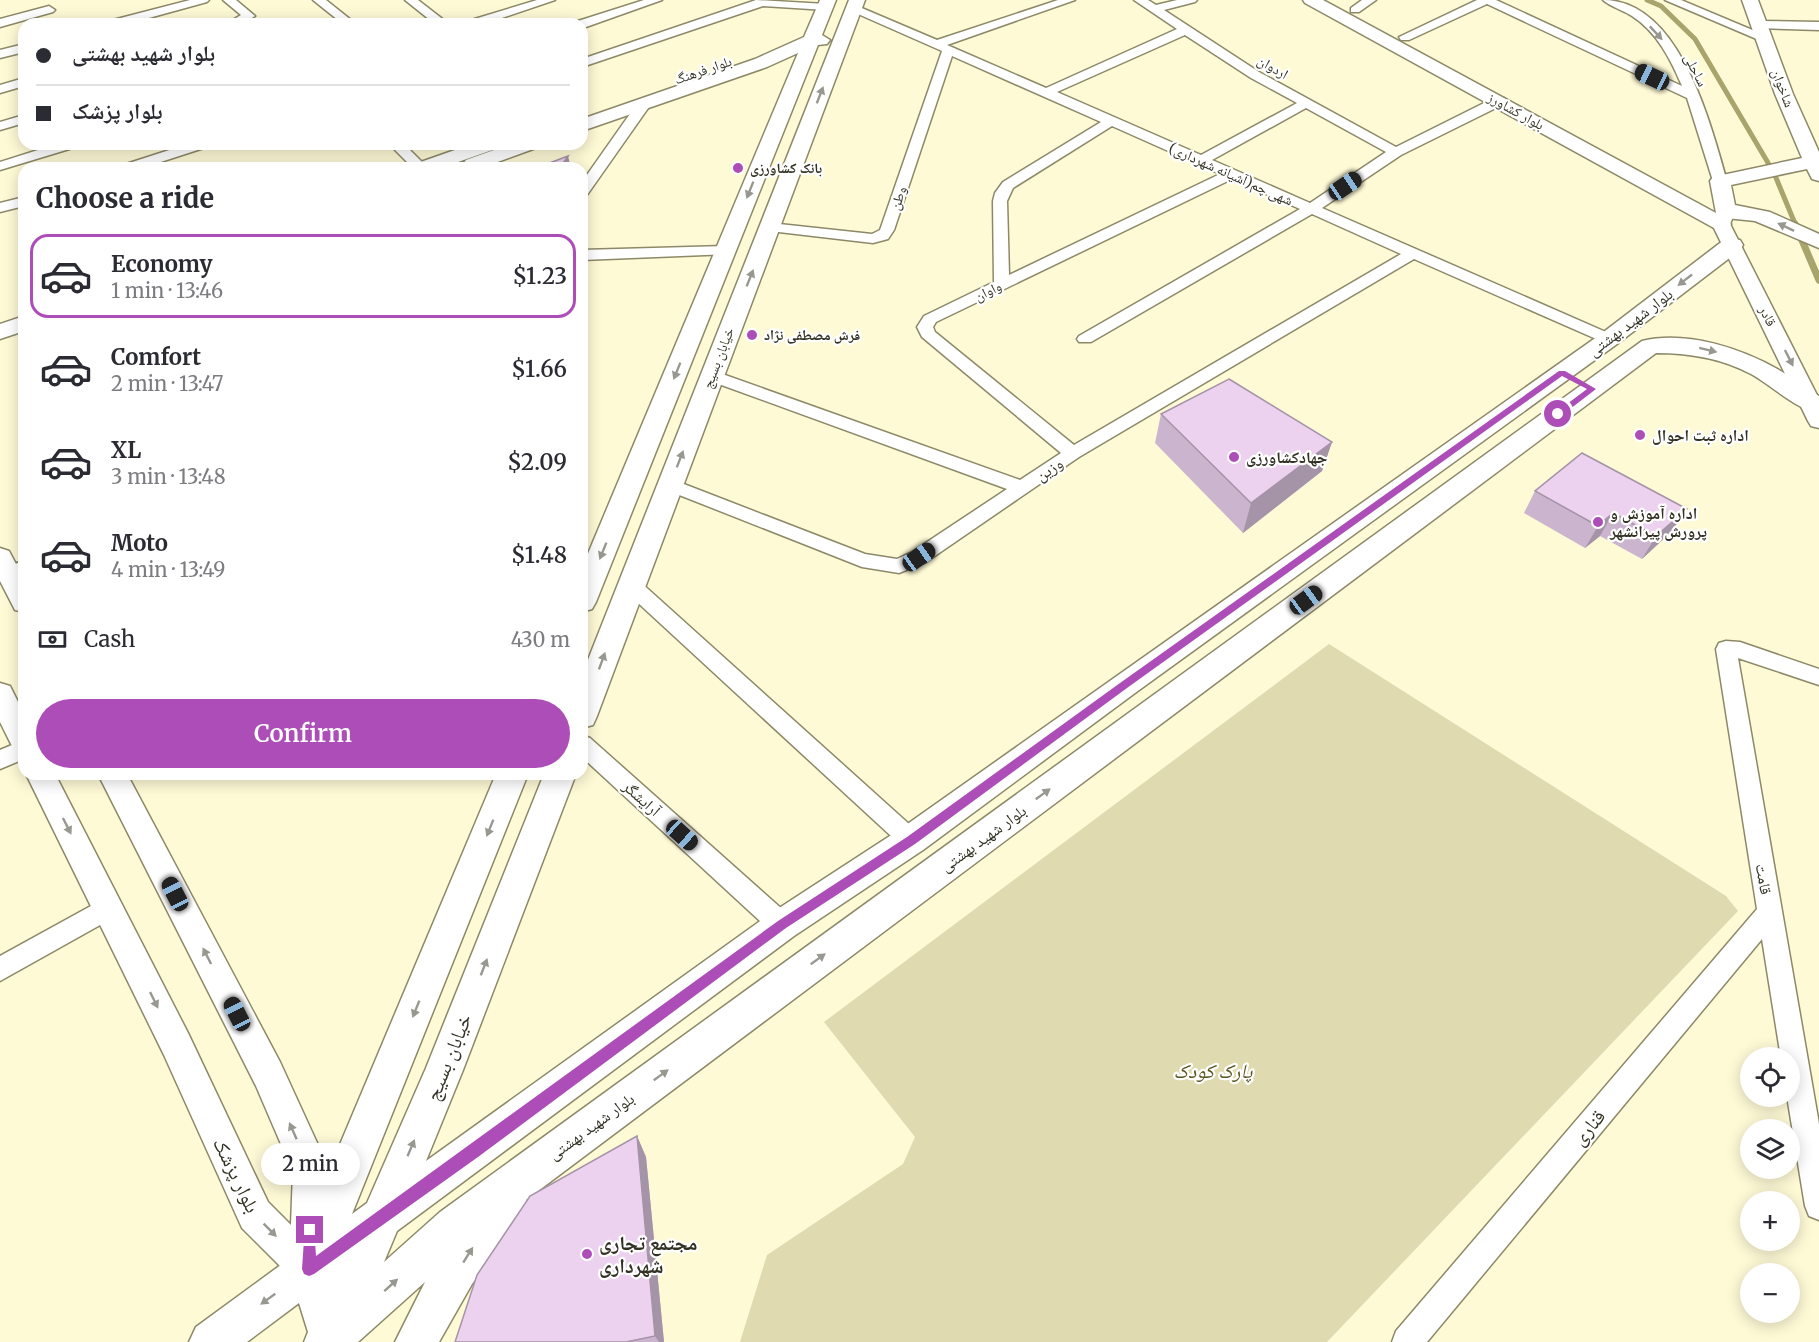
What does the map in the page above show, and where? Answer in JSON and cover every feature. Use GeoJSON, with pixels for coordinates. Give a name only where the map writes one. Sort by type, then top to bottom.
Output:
{"type":"FeatureCollection","features":[{"type":"Feature","properties":{"kind":"main road","name":"بلوار کشاورز"},"geometry":{"type":"LineString","coordinates":[[1311,0],[1726,227]]}},
{"type":"Feature","properties":{"kind":"main road","name":"بلوار کشاورز"},"geometry":{"type":"LineString","coordinates":[[1337,0],[1362,5],[1405,37],[1726,227]]}},
{"type":"Feature","properties":{"kind":"main road","name":"شاخوان"},"geometry":{"type":"LineString","coordinates":[[1750,0],[1784,94],[1816,168]]}},
{"type":"Feature","properties":{"kind":"main road","name":"خیابان بسیج"},"geometry":{"type":"LineString","coordinates":[[588,700],[855,4]]}},
{"type":"Feature","properties":{"kind":"main road"},"geometry":{"type":"LineString","coordinates":[[822,17],[840,42]]}},
{"type":"Feature","properties":{"kind":"main road","name":"بلوار فرهنگ"},"geometry":{"type":"LineString","coordinates":[[588,123],[644,104],[762,58],[822,17]]}},
{"type":"Feature","properties":{"kind":"main road","name":"خیابان بسیج"},"geometry":{"type":"LineString","coordinates":[[588,586],[822,17]]}},
{"type":"Feature","properties":{"kind":"main road"},"geometry":{"type":"LineString","coordinates":[[762,58],[794,71],[796,78]]}},
{"type":"Feature","properties":{"kind":"main road","name":"بلوار فرهنگ"},"geometry":{"type":"LineString","coordinates":[[588,110],[762,58]]}},
{"type":"Feature","properties":{"kind":"main road"},"geometry":{"type":"LineString","coordinates":[[439,162],[474,150]]}},
{"type":"Feature","properties":{"kind":"main road"},"geometry":{"type":"LineString","coordinates":[[478,162],[512,150]]}},
{"type":"Feature","properties":{"kind":"main road"},"geometry":{"type":"LineString","coordinates":[[1726,227],[1726,180],[1778,168],[1816,168]]}},
{"type":"Feature","properties":{"kind":"main road"},"geometry":{"type":"LineString","coordinates":[[1726,227],[1740,210],[1758,214],[1816,241]]}},
{"type":"Feature","properties":{"kind":"main road","name":"بلوار شهید بهشتی"},"geometry":{"type":"LineString","coordinates":[[211,1342],[782,925],[911,840],[1237,604],[1610,339],[1726,227]]}},
{"type":"Feature","properties":{"kind":"main road"},"geometry":{"type":"LineString","coordinates":[[0,313],[18,306]]}},
{"type":"Feature","properties":{"kind":"main road"},"geometry":{"type":"LineString","coordinates":[[0,332],[18,325]]}},
{"type":"Feature","properties":{"kind":"main road","name":"بلوار شهید بهشتی"},"geometry":{"type":"LineString","coordinates":[[330,1341],[455,1227],[1650,346],[1678,345],[1708,350],[1738,359],[1767,372],[1817,410]]}},
{"type":"Feature","properties":{"kind":"main road"},"geometry":{"type":"LineString","coordinates":[[1562,373],[1592,389]]}},
{"type":"Feature","properties":{"kind":"main road"},"geometry":{"type":"LineString","coordinates":[[1459,446],[1488,465]]}},
{"type":"Feature","properties":{"kind":"main road"},"geometry":{"type":"LineString","coordinates":[[1237,604],[1269,627]]}},
{"type":"Feature","properties":{"kind":"main road"},"geometry":{"type":"LineString","coordinates":[[330,1341],[309,1269],[510,780]]}},
{"type":"Feature","properties":{"kind":"main road","name":"خیابان بسیج"},"geometry":{"type":"LineString","coordinates":[[330,1341],[444,1070],[558,780]]}},
{"type":"Feature","properties":{"kind":"main road"},"geometry":{"type":"LineString","coordinates":[[417,1342],[427,1321],[484,1229],[548,1158]]}},
{"type":"Feature","properties":{"kind":"street"},"geometry":{"type":"LineString","coordinates":[[136,18],[203,0]]}},
{"type":"Feature","properties":{"kind":"street"},"geometry":{"type":"LineString","coordinates":[[229,0],[249,16],[245,18]]}},
{"type":"Feature","properties":{"kind":"street"},"geometry":{"type":"LineString","coordinates":[[319,0],[342,18]]}},
{"type":"Feature","properties":{"kind":"street"},"geometry":{"type":"LineString","coordinates":[[414,2],[432,0]]}},
{"type":"Feature","properties":{"kind":"street"},"geometry":{"type":"LineString","coordinates":[[491,18],[549,0]]}},
{"type":"Feature","properties":{"kind":"street"},"geometry":{"type":"LineString","coordinates":[[588,22],[656,0]]}},
{"type":"Feature","properties":{"kind":"street"},"geometry":{"type":"LineString","coordinates":[[934,45],[1069,0]]}},
{"type":"Feature","properties":{"kind":"street","name":"اردوان"},"geometry":{"type":"LineString","coordinates":[[1140,0],[1255,75],[1396,152]]}},
{"type":"Feature","properties":{"kind":"street"},"geometry":{"type":"LineString","coordinates":[[1155,9],[1191,0]]}},
{"type":"Feature","properties":{"kind":"street"},"geometry":{"type":"LineString","coordinates":[[1405,37],[1487,0],[1694,96]]}},
{"type":"Feature","properties":{"kind":"street","name":"ساحلی"},"geometry":{"type":"LineString","coordinates":[[1609,0],[1641,17],[1662,39],[1694,96],[1726,180]]}},
{"type":"Feature","properties":{"kind":"street"},"geometry":{"type":"LineString","coordinates":[[1671,0],[1761,31],[1819,26]]}},
{"type":"Feature","properties":{"kind":"street"},"geometry":{"type":"LineString","coordinates":[[588,61],[762,1],[822,17]]}},
{"type":"Feature","properties":{"kind":"street"},"geometry":{"type":"LineString","coordinates":[[414,2],[435,18]]}},
{"type":"Feature","properties":{"kind":"street","name":"شهی چم(آشیانه شهرداری)"},"geometry":{"type":"LineString","coordinates":[[855,4],[934,45],[1610,339]]}},
{"type":"Feature","properties":{"kind":"street"},"geometry":{"type":"LineString","coordinates":[[19,18],[50,10]]}},
{"type":"Feature","properties":{"kind":"street"},"geometry":{"type":"LineString","coordinates":[[0,23],[18,18]]}},
{"type":"Feature","properties":{"kind":"street"},"geometry":{"type":"LineString","coordinates":[[1045,93],[1185,30]]}},
{"type":"Feature","properties":{"kind":"street"},"geometry":{"type":"LineString","coordinates":[[0,54],[18,50]]}},
{"type":"Feature","properties":{"kind":"street","name":"وطن"},"geometry":{"type":"LineString","coordinates":[[770,227],[873,239],[883,236],[948,51]]}},
{"type":"Feature","properties":{"kind":"street"},"geometry":{"type":"LineString","coordinates":[[0,89],[18,84]]}},
{"type":"Feature","properties":{"kind":"street"},"geometry":{"type":"LineString","coordinates":[[1085,339],[1311,209],[1396,152],[1499,101]]}},
{"type":"Feature","properties":{"kind":"street"},"geometry":{"type":"LineString","coordinates":[[1200,161],[1306,103]]}},
{"type":"Feature","properties":{"kind":"street"},"geometry":{"type":"LineString","coordinates":[[588,183],[644,104]]}},
{"type":"Feature","properties":{"kind":"street"},"geometry":{"type":"LineString","coordinates":[[0,126],[18,121]]}},
{"type":"Feature","properties":{"kind":"street"},"geometry":{"type":"LineString","coordinates":[[1002,285],[1000,201],[1002,193],[1008,185],[1110,122]]}},
{"type":"Feature","properties":{"kind":"street"},"geometry":{"type":"LineString","coordinates":[[0,166],[52,150]]}},
{"type":"Feature","properties":{"kind":"street"},"geometry":{"type":"LineString","coordinates":[[146,162],[184,150]]}},
{"type":"Feature","properties":{"kind":"street"},"geometry":{"type":"LineString","coordinates":[[402,150],[416,162]]}},
{"type":"Feature","properties":{"kind":"street","name":"واوان"},"geometry":{"type":"LineString","coordinates":[[1073,453],[928,334],[925,327],[930,319],[1231,174]]}},
{"type":"Feature","properties":{"kind":"street"},"geometry":{"type":"LineString","coordinates":[[0,208],[18,203]]}},
{"type":"Feature","properties":{"kind":"street","name":"قادر"},"geometry":{"type":"LineString","coordinates":[[1726,227],[1817,410]]}},
{"type":"Feature","properties":{"kind":"street"},"geometry":{"type":"LineString","coordinates":[[588,255],[725,251]]}},
{"type":"Feature","properties":{"kind":"street","name":"وزین"},"geometry":{"type":"LineString","coordinates":[[670,485],[862,560],[899,566],[919,557],[1073,453],[1413,254]]}},
{"type":"Feature","properties":{"kind":"street"},"geometry":{"type":"LineString","coordinates":[[711,375],[1020,487]]}},
{"type":"Feature","properties":{"kind":"street"},"geometry":{"type":"LineString","coordinates":[[8,566],[18,589]]}},
{"type":"Feature","properties":{"kind":"street"},"geometry":{"type":"LineString","coordinates":[[631,585],[911,840]]}},
{"type":"Feature","properties":{"kind":"street","name":"قامت"},"geometry":{"type":"LineString","coordinates":[[1819,676],[1740,650],[1726,649],[1819,1206]]}},
{"type":"Feature","properties":{"kind":"street"},"geometry":{"type":"LineString","coordinates":[[0,694],[18,730]]}},
{"type":"Feature","properties":{"kind":"street","name":"آرایشگر"},"geometry":{"type":"LineString","coordinates":[[588,749],[782,925]]}},
{"type":"Feature","properties":{"kind":"street"},"geometry":{"type":"LineString","coordinates":[[0,760],[18,752]]}},
{"type":"Feature","properties":{"kind":"street","name":"بلوار پزشک"},"geometry":{"type":"LineString","coordinates":[[43,780],[176,1044],[255,1215],[309,1269]]}},
{"type":"Feature","properties":{"kind":"street"},"geometry":{"type":"LineString","coordinates":[[115,780],[268,1074],[310,1171],[309,1269]]}},
{"type":"Feature","properties":{"kind":"street"},"geometry":{"type":"LineString","coordinates":[[0,969],[109,907]]}},
{"type":"Feature","properties":{"kind":"street","name":"قناری"},"geometry":{"type":"LineString","coordinates":[[1407,1342],[1770,912]]}},
{"type":"Feature","properties":{"kind":"green space","name":"پارک کودک"},"geometry":{"type":"Polygon","coordinates":[[[1329,644],[1726,896],[1738,911],[1327,1342],[740,1342],[767,1255],[903,1164],[915,1137],[824,1022],[1329,644]]]}},
{"type":"Feature","properties":{"kind":"building"},"geometry":{"type":"Polygon","coordinates":[[[568,156],[564,162],[552,162],[568,156]]]}},
{"type":"Feature","properties":{"kind":"building"},"geometry":{"type":"Polygon","coordinates":[[[1229,379],[1332,442],[1251,503],[1161,414],[1229,379]]]}},
{"type":"Feature","properties":{"kind":"building"},"geometry":{"type":"Polygon","coordinates":[[[1582,453],[1687,509],[1656,536],[1613,513],[1598,526],[1535,491],[1582,453]]]}},
{"type":"Feature","properties":{"kind":"building","name":"مجتمع تجاری شهرداری"},"geometry":{"type":"Polygon","coordinates":[[[637,1136],[655,1336],[626,1342],[455,1342],[477,1275],[530,1196],[637,1136]]]}},
{"type":"Feature","properties":{"kind":"waterway"},"geometry":{"type":"LineString","coordinates":[[1647,0],[1661,6],[1695,39],[1774,173],[1796,226]]}},
{"type":"Feature","properties":{"kind":"waterway"},"geometry":{"type":"LineString","coordinates":[[1795,224],[1819,280]]}},
{"type":"Feature","properties":{"kind":"place","name":"بانک کشاورزی"},"geometry":{"type":"Point","coordinates":[738,168]}},
{"type":"Feature","properties":{"kind":"place","name":"فرش مصطفی نژاد"},"geometry":{"type":"Point","coordinates":[752,335]}},
{"type":"Feature","properties":{"kind":"place","name":"اداره ثبت احوال"},"geometry":{"type":"Point","coordinates":[1640,435]}},
{"type":"Feature","properties":{"kind":"place","name":"جهادکشاورزی"},"geometry":{"type":"Point","coordinates":[1234,457]}},
{"type":"Feature","properties":{"kind":"place","name":"اداره آموزش و پرورش پیرانشهر"},"geometry":{"type":"Point","coordinates":[1598,522]}},
{"type":"Feature","properties":{"kind":"place","name":"مجتمع تجاری شهرداری"},"geometry":{"type":"Point","coordinates":[587,1254]}},
{"type":"Feature","properties":{"kind":"route"},"geometry":{"type":"LineString","coordinates":[[310,1230],[309,1269],[473,1152],[782,925],[911,840],[1562,373],[1592,389],[1558,414]]}}]}
